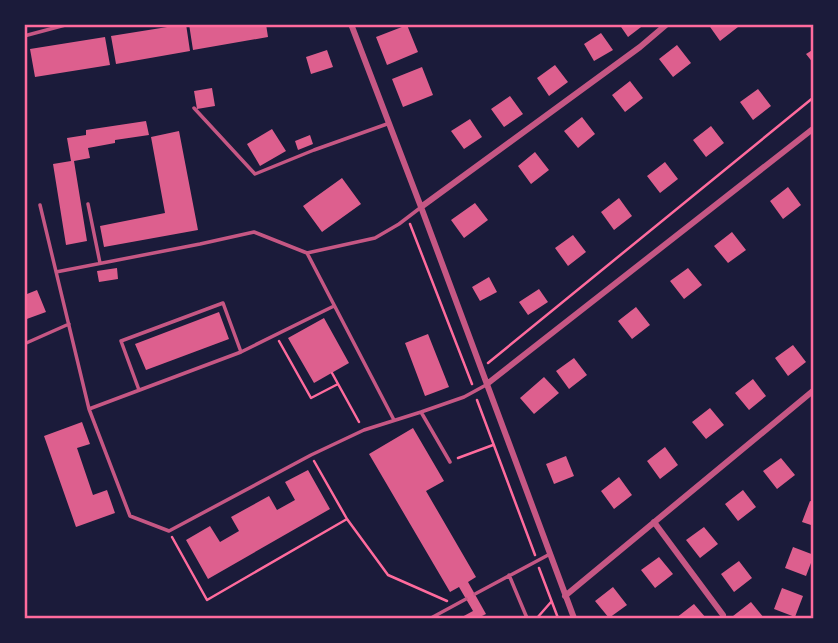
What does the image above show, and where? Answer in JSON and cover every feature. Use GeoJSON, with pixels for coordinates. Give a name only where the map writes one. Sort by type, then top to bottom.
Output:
{"type":"FeatureCollection","features":[{"type":"Feature","properties":{"kind":"street"},"geometry":{"type":"LineString","coordinates":[[351,24],[574,618]]}},
{"type":"Feature","properties":{"kind":"street"},"geometry":{"type":"LineString","coordinates":[[421,207],[640,47],[667,24]]}},
{"type":"Feature","properties":{"kind":"street"},"geometry":{"type":"LineString","coordinates":[[487,384],[814,128]]}},
{"type":"Feature","properties":{"kind":"street"},"geometry":{"type":"LineString","coordinates":[[565,596],[814,390]]}},
{"type":"Feature","properties":{"kind":"street"},"geometry":{"type":"LineString","coordinates":[[654,522],[723,615]]}},
{"type":"Feature","properties":{"kind":"lane"},"geometry":{"type":"LineString","coordinates":[[24,36],[69,24]]}},
{"type":"Feature","properties":{"kind":"lane"},"geometry":{"type":"LineString","coordinates":[[194,108],[255,174],[389,123]]}},
{"type":"Feature","properties":{"kind":"lane"},"geometry":{"type":"LineString","coordinates":[[88,204],[100,264]]}},
{"type":"Feature","properties":{"kind":"lane"},"geometry":{"type":"LineString","coordinates":[[40,205],[89,408],[130,516],[169,531],[311,455],[364,430],[464,397],[487,384]]}},
{"type":"Feature","properties":{"kind":"lane"},"geometry":{"type":"LineString","coordinates":[[56,272],[254,232],[307,253],[375,238],[421,207]]}},
{"type":"Feature","properties":{"kind":"lane"},"geometry":{"type":"LineString","coordinates":[[307,253],[394,420]]}},
{"type":"Feature","properties":{"kind":"lane"},"geometry":{"type":"LineString","coordinates":[[139,390],[121,341],[223,303],[242,352]]}},
{"type":"Feature","properties":{"kind":"lane"},"geometry":{"type":"LineString","coordinates":[[89,408],[242,352],[334,306]]}},
{"type":"Feature","properties":{"kind":"lane"},"geometry":{"type":"LineString","coordinates":[[24,344],[69,324]]}},
{"type":"Feature","properties":{"kind":"lane"},"geometry":{"type":"LineString","coordinates":[[421,412],[450,462]]}},
{"type":"Feature","properties":{"kind":"lane"},"geometry":{"type":"LineString","coordinates":[[475,594],[550,554]]}},
{"type":"Feature","properties":{"kind":"lane"},"geometry":{"type":"LineString","coordinates":[[509,575],[527,618]]}},
{"type":"Feature","properties":{"kind":"lane"},"geometry":{"type":"LineString","coordinates":[[431,618],[466,599]]}},
{"type":"Feature","properties":{"kind":"path"},"geometry":{"type":"LineString","coordinates":[[470,378],[814,97]]}},
{"type":"Feature","properties":{"kind":"path"},"geometry":{"type":"LineString","coordinates":[[407,217],[470,378],[558,618]]}},
{"type":"Feature","properties":{"kind":"path"},"geometry":{"type":"LineString","coordinates":[[275,335],[311,398],[338,384]]}},
{"type":"Feature","properties":{"kind":"path"},"geometry":{"type":"LineString","coordinates":[[332,373],[364,430]]}},
{"type":"Feature","properties":{"kind":"path"},"geometry":{"type":"LineString","coordinates":[[450,462],[494,445]]}},
{"type":"Feature","properties":{"kind":"path"},"geometry":{"type":"LineString","coordinates":[[311,455],[347,519],[388,575],[455,605]]}},
{"type":"Feature","properties":{"kind":"path"},"geometry":{"type":"LineString","coordinates":[[169,531],[206,600],[347,519]]}},
{"type":"Feature","properties":{"kind":"path"},"geometry":{"type":"LineString","coordinates":[[537,618],[552,601]]}},
{"type":"Feature","properties":{"kind":"building"},"geometry":{"type":"Polygon","coordinates":[[[186,24],[190,51],[116,64],[111,36],[186,24]]]}},
{"type":"Feature","properties":{"kind":"building"},"geometry":{"type":"Polygon","coordinates":[[[189,24],[266,24],[268,37],[193,50],[189,24]]]}},
{"type":"Feature","properties":{"kind":"building"},"geometry":{"type":"Polygon","coordinates":[[[619,24],[645,24],[628,37],[619,24]]]}},
{"type":"Feature","properties":{"kind":"building"},"geometry":{"type":"Polygon","coordinates":[[[708,24],[736,24],[738,27],[720,41],[708,24]]]}},
{"type":"Feature","properties":{"kind":"building"},"geometry":{"type":"Polygon","coordinates":[[[407,25],[418,52],[387,65],[376,37],[407,25]]]}},
{"type":"Feature","properties":{"kind":"building"},"geometry":{"type":"Polygon","coordinates":[[[601,33],[613,50],[594,61],[584,44],[601,33]]]}},
{"type":"Feature","properties":{"kind":"building"},"geometry":{"type":"Polygon","coordinates":[[[105,37],[110,65],[35,77],[30,49],[105,37]]]}},
{"type":"Feature","properties":{"kind":"building"},"geometry":{"type":"Polygon","coordinates":[[[677,45],[691,63],[673,77],[659,59],[677,45]]]}},
{"type":"Feature","properties":{"kind":"building"},"geometry":{"type":"Polygon","coordinates":[[[814,49],[814,64],[806,54],[814,49]]]}},
{"type":"Feature","properties":{"kind":"building"},"geometry":{"type":"Polygon","coordinates":[[[327,50],[333,67],[311,74],[306,57],[327,50]]]}},
{"type":"Feature","properties":{"kind":"building"},"geometry":{"type":"Polygon","coordinates":[[[555,65],[568,82],[549,96],[537,78],[555,65]]]}},
{"type":"Feature","properties":{"kind":"building"},"geometry":{"type":"Polygon","coordinates":[[[422,67],[433,95],[403,107],[392,79],[422,67]]]}},
{"type":"Feature","properties":{"kind":"building"},"geometry":{"type":"Polygon","coordinates":[[[630,81],[643,98],[625,112],[612,95],[630,81]]]}},
{"type":"Feature","properties":{"kind":"building"},"geometry":{"type":"Polygon","coordinates":[[[212,88],[215,106],[197,109],[194,91],[212,88]]]}},
{"type":"Feature","properties":{"kind":"building"},"geometry":{"type":"Polygon","coordinates":[[[758,89],[771,106],[753,120],[740,102],[758,89]]]}},
{"type":"Feature","properties":{"kind":"building"},"geometry":{"type":"Polygon","coordinates":[[[510,96],[523,114],[504,127],[491,109],[510,96]]]}},
{"type":"Feature","properties":{"kind":"building"},"geometry":{"type":"Polygon","coordinates":[[[582,117],[595,134],[578,148],[564,131],[582,117]]]}},
{"type":"Feature","properties":{"kind":"building"},"geometry":{"type":"Polygon","coordinates":[[[470,119],[482,137],[464,149],[451,131],[470,119]]]}},
{"type":"Feature","properties":{"kind":"building"},"geometry":{"type":"Polygon","coordinates":[[[146,121],[149,135],[115,140],[115,143],[88,148],[90,158],[74,161],[87,241],[66,245],[53,164],[71,161],[67,138],[86,135],[86,130],[146,121]]]}},
{"type":"Feature","properties":{"kind":"building"},"geometry":{"type":"Polygon","coordinates":[[[711,126],[724,143],[706,157],[693,140],[711,126]]]}},
{"type":"Feature","properties":{"kind":"building"},"geometry":{"type":"Polygon","coordinates":[[[272,129],[286,151],[260,166],[247,144],[272,129]]]}},
{"type":"Feature","properties":{"kind":"building"},"geometry":{"type":"Polygon","coordinates":[[[179,131],[198,230],[104,247],[100,226],[165,213],[151,137],[179,131]]]}},
{"type":"Feature","properties":{"kind":"building"},"geometry":{"type":"Polygon","coordinates":[[[310,135],[313,144],[298,150],[295,141],[310,135]]]}},
{"type":"Feature","properties":{"kind":"building"},"geometry":{"type":"Polygon","coordinates":[[[535,152],[549,170],[531,184],[518,166],[535,152]]]}},
{"type":"Feature","properties":{"kind":"building"},"geometry":{"type":"Polygon","coordinates":[[[665,162],[678,179],[660,193],[647,176],[665,162]]]}},
{"type":"Feature","properties":{"kind":"building"},"geometry":{"type":"Polygon","coordinates":[[[342,178],[361,204],[322,232],[303,206],[342,178]]]}},
{"type":"Feature","properties":{"kind":"building"},"geometry":{"type":"Polygon","coordinates":[[[788,187],[801,205],[783,219],[770,201],[788,187]]]}},
{"type":"Feature","properties":{"kind":"building"},"geometry":{"type":"Polygon","coordinates":[[[619,198],[632,216],[614,230],[601,212],[619,198]]]}},
{"type":"Feature","properties":{"kind":"building"},"geometry":{"type":"Polygon","coordinates":[[[475,203],[488,220],[464,238],[451,220],[475,203]]]}},
{"type":"Feature","properties":{"kind":"building"},"geometry":{"type":"Polygon","coordinates":[[[732,232],[746,250],[728,263],[714,246],[732,232]]]}},
{"type":"Feature","properties":{"kind":"building"},"geometry":{"type":"Polygon","coordinates":[[[573,235],[586,252],[568,266],[555,248],[573,235]]]}},
{"type":"Feature","properties":{"kind":"building"},"geometry":{"type":"Polygon","coordinates":[[[117,268],[118,279],[99,282],[97,271],[117,268]]]}},
{"type":"Feature","properties":{"kind":"building"},"geometry":{"type":"Polygon","coordinates":[[[688,268],[702,285],[684,299],[670,281],[688,268]]]}},
{"type":"Feature","properties":{"kind":"building"},"geometry":{"type":"Polygon","coordinates":[[[489,277],[497,292],[480,301],[472,287],[489,277]]]}},
{"type":"Feature","properties":{"kind":"building"},"geometry":{"type":"Polygon","coordinates":[[[24,287],[27,294],[37,290],[46,312],[24,320],[24,287]]]}},
{"type":"Feature","properties":{"kind":"building"},"geometry":{"type":"Polygon","coordinates":[[[539,289],[548,302],[528,315],[519,302],[539,289]]]}},
{"type":"Feature","properties":{"kind":"building"},"geometry":{"type":"Polygon","coordinates":[[[636,307],[650,325],[632,339],[618,321],[636,307]]]}},
{"type":"Feature","properties":{"kind":"building"},"geometry":{"type":"Polygon","coordinates":[[[219,312],[229,339],[146,370],[135,344],[219,312]]]}},
{"type":"Feature","properties":{"kind":"building"},"geometry":{"type":"Polygon","coordinates":[[[324,318],[349,363],[314,383],[288,338],[324,318]]]}},
{"type":"Feature","properties":{"kind":"building"},"geometry":{"type":"Polygon","coordinates":[[[428,334],[449,387],[425,396],[405,343],[428,334]]]}},
{"type":"Feature","properties":{"kind":"building"},"geometry":{"type":"Polygon","coordinates":[[[793,345],[806,362],[788,376],[775,358],[793,345]]]}},
{"type":"Feature","properties":{"kind":"building"},"geometry":{"type":"Polygon","coordinates":[[[574,358],[587,375],[569,389],[556,371],[574,358]]]}},
{"type":"Feature","properties":{"kind":"building"},"geometry":{"type":"Polygon","coordinates":[[[544,377],[559,393],[534,414],[520,398],[544,377]]]}},
{"type":"Feature","properties":{"kind":"building"},"geometry":{"type":"Polygon","coordinates":[[[753,379],[766,396],[749,410],[735,393],[753,379]]]}},
{"type":"Feature","properties":{"kind":"building"},"geometry":{"type":"Polygon","coordinates":[[[710,408],[724,425],[706,439],[692,422],[710,408]]]}},
{"type":"Feature","properties":{"kind":"building"},"geometry":{"type":"Polygon","coordinates":[[[82,422],[90,444],[77,448],[93,495],[107,490],[115,513],[76,527],[44,436],[82,422]]]}},
{"type":"Feature","properties":{"kind":"building"},"geometry":{"type":"Polygon","coordinates":[[[413,428],[444,481],[426,491],[476,577],[468,582],[486,614],[478,618],[460,618],[473,611],[459,587],[450,592],[369,454],[413,428]]]}},
{"type":"Feature","properties":{"kind":"building"},"geometry":{"type":"Polygon","coordinates":[[[665,447],[678,465],[660,479],[647,461],[665,447]]]}},
{"type":"Feature","properties":{"kind":"building"},"geometry":{"type":"Polygon","coordinates":[[[566,456],[574,476],[554,484],[546,464],[566,456]]]}},
{"type":"Feature","properties":{"kind":"building"},"geometry":{"type":"Polygon","coordinates":[[[781,458],[795,475],[777,489],[763,471],[781,458]]]}},
{"type":"Feature","properties":{"kind":"building"},"geometry":{"type":"Polygon","coordinates":[[[308,470],[330,509],[208,579],[186,540],[210,526],[220,542],[239,531],[231,517],[269,496],[277,510],[295,500],[285,482],[308,470]]]}},
{"type":"Feature","properties":{"kind":"building"},"geometry":{"type":"Polygon","coordinates":[[[619,477],[632,495],[614,509],[601,491],[619,477]]]}},
{"type":"Feature","properties":{"kind":"building"},"geometry":{"type":"Polygon","coordinates":[[[743,490],[756,507],[738,521],[725,504],[743,490]]]}},
{"type":"Feature","properties":{"kind":"building"},"geometry":{"type":"Polygon","coordinates":[[[810,501],[814,502],[814,526],[802,522],[810,501]]]}},
{"type":"Feature","properties":{"kind":"building"},"geometry":{"type":"Polygon","coordinates":[[[704,527],[718,544],[700,558],[686,540],[704,527]]]}},
{"type":"Feature","properties":{"kind":"building"},"geometry":{"type":"Polygon","coordinates":[[[793,547],[814,555],[806,576],[785,568],[793,547]]]}},
{"type":"Feature","properties":{"kind":"building"},"geometry":{"type":"Polygon","coordinates":[[[659,557],[673,574],[655,588],[641,570],[659,557]]]}},
{"type":"Feature","properties":{"kind":"building"},"geometry":{"type":"Polygon","coordinates":[[[739,561],[752,578],[734,592],[721,574],[739,561]]]}},
{"type":"Feature","properties":{"kind":"building"},"geometry":{"type":"Polygon","coordinates":[[[613,587],[627,605],[609,618],[595,601],[613,587]]]}},
{"type":"Feature","properties":{"kind":"building"},"geometry":{"type":"Polygon","coordinates":[[[782,588],[803,596],[795,617],[774,609],[782,588]]]}},
{"type":"Feature","properties":{"kind":"building"},"geometry":{"type":"Polygon","coordinates":[[[751,602],[764,618],[733,616],[751,602]]]}},
{"type":"Feature","properties":{"kind":"building"},"geometry":{"type":"Polygon","coordinates":[[[694,604],[706,618],[676,618],[694,604]]]}}]}
